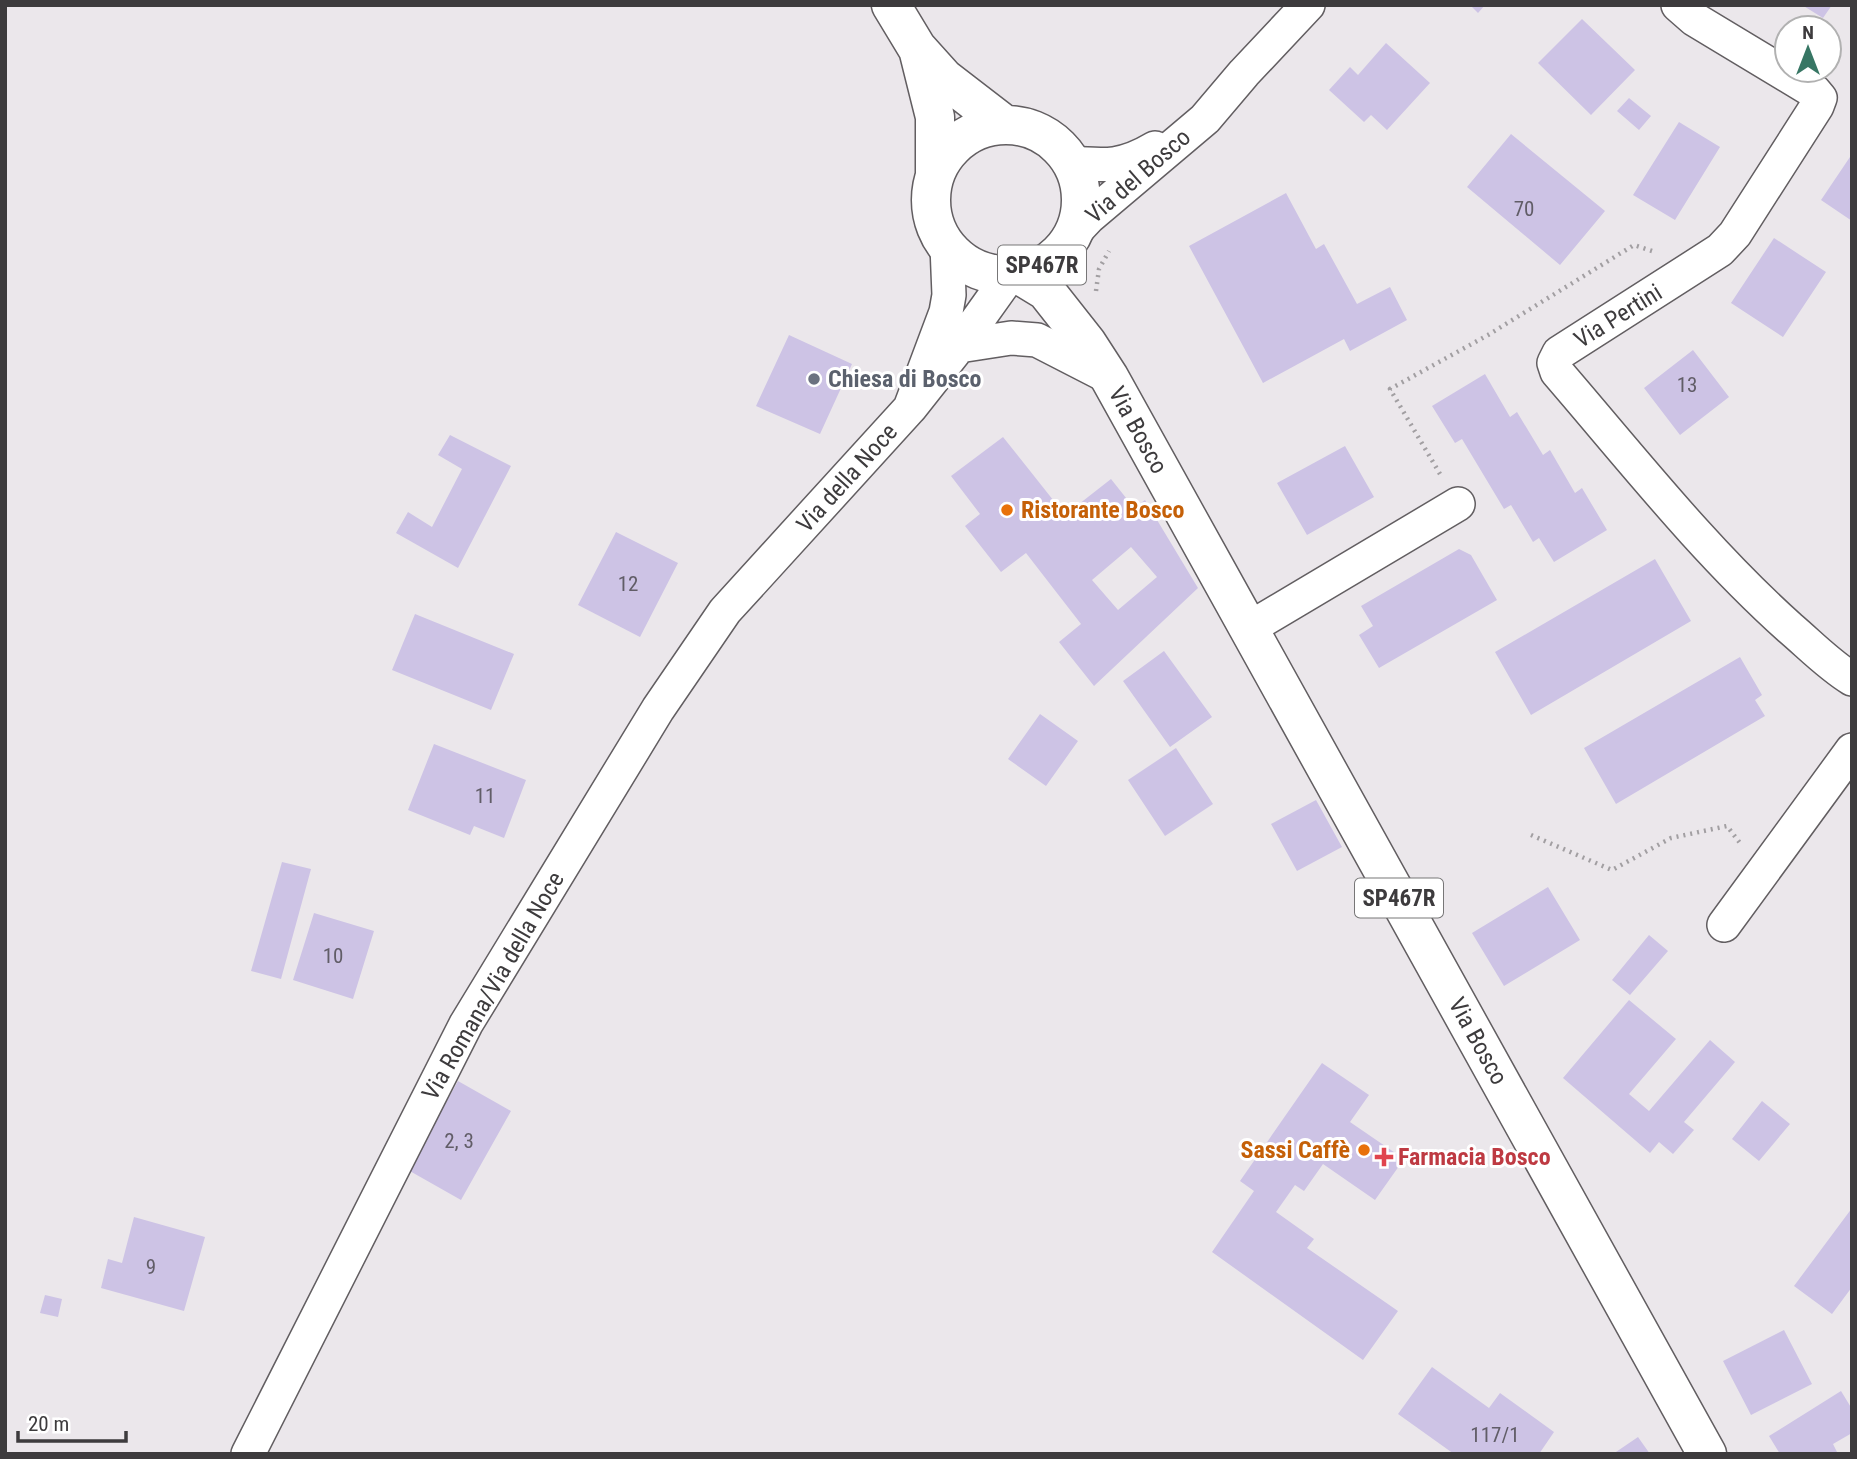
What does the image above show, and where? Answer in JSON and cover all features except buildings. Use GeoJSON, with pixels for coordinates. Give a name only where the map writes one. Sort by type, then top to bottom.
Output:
{"type":"FeatureCollection","features":[{"type":"Feature","properties":{"kind":"main road","name":"SP467R"},"geometry":{"type":"LineString","coordinates":[[891,5],[917,48],[944,78],[1005,125]]}},
{"type":"Feature","properties":{"kind":"main road","name":"SP467R"},"geometry":{"type":"LineString","coordinates":[[917,48],[935,117],[935,175],[931,199],[935,225],[947,246],[973,267],[1013,275],[1051,260],[1069,241],[1079,217],[1081,199],[1078,180],[1071,163],[1059,146],[1025,127],[1005,125],[970,134],[955,145],[943,159],[935,175]]}},
{"type":"Feature","properties":{"kind":"main road","name":"Via Bosco"},"geometry":{"type":"LineString","coordinates":[[1069,241],[1062,250],[1062,290],[1087,343]]}},
{"type":"Feature","properties":{"kind":"main road","name":"Via Bosco"},"geometry":{"type":"LineString","coordinates":[[1013,275],[1046,291],[1087,343],[1109,377],[1707,1454]]}},
{"type":"Feature","properties":{"kind":"street","name":"Via del Bosco"},"geometry":{"type":"LineString","coordinates":[[1069,241],[1089,217],[1205,119],[1308,5]]}},
{"type":"Feature","properties":{"kind":"street","name":"Via Pertini"},"geometry":{"type":"LineString","coordinates":[[1678,5],[1694,19],[1820,97],[1817,106],[1735,234],[1720,250],[1559,353],[1554,363],[1556,372],[1710,550],[1770,609],[1838,670],[1852,679]]}},
{"type":"Feature","properties":{"kind":"street","name":"Via del Bosco"},"geometry":{"type":"LineString","coordinates":[[1071,163],[1106,166],[1136,160],[1205,119]]}},
{"type":"Feature","properties":{"kind":"street","name":"Via della Noce"},"geometry":{"type":"LineString","coordinates":[[910,408],[946,313],[947,246]]}},
{"type":"Feature","properties":{"kind":"street","name":"Via della Noce"},"geometry":{"type":"LineString","coordinates":[[784,547],[910,408],[1013,275]]}},
{"type":"Feature","properties":{"kind":"street"},"geometry":{"type":"LineString","coordinates":[[959,346],[1011,338],[1037,340],[1109,377]]}},
{"type":"Feature","properties":{"kind":"street"},"geometry":{"type":"LineString","coordinates":[[1248,629],[1458,504]]}},
{"type":"Feature","properties":{"kind":"street","name":"Via Romana/Via della Noce"},"geometry":{"type":"LineString","coordinates":[[248,1454],[466,1024],[658,709],[724,611],[784,547]]}},
{"type":"Feature","properties":{"kind":"street"},"geometry":{"type":"LineString","coordinates":[[1724,925],[1852,750]]}},
{"type":"Feature","properties":{"kind":"path"},"geometry":{"type":"LineString","coordinates":[[1097,295],[1099,268],[1106,253],[1116,243]]}},
{"type":"Feature","properties":{"kind":"path"},"geometry":{"type":"LineString","coordinates":[[1458,504],[1390,389],[1488,335],[1634,245],[1658,253]]}},
{"type":"Feature","properties":{"kind":"path"},"geometry":{"type":"LineString","coordinates":[[1531,835],[1612,870],[1671,838],[1727,826],[1763,870]]}},
{"type":"Feature","properties":{"kind":"place","name":"Chiesa di Bosco"},"geometry":{"type":"Point","coordinates":[814,379]}},
{"type":"Feature","properties":{"kind":"place","name":"Ristorante Bosco"},"geometry":{"type":"Point","coordinates":[1007,510]}},
{"type":"Feature","properties":{"kind":"place","name":"Sassi Caffè"},"geometry":{"type":"Point","coordinates":[1364,1150]}},
{"type":"Feature","properties":{"kind":"place","name":"Farmacia Bosco"},"geometry":{"type":"Point","coordinates":[1384,1157]}}]}
